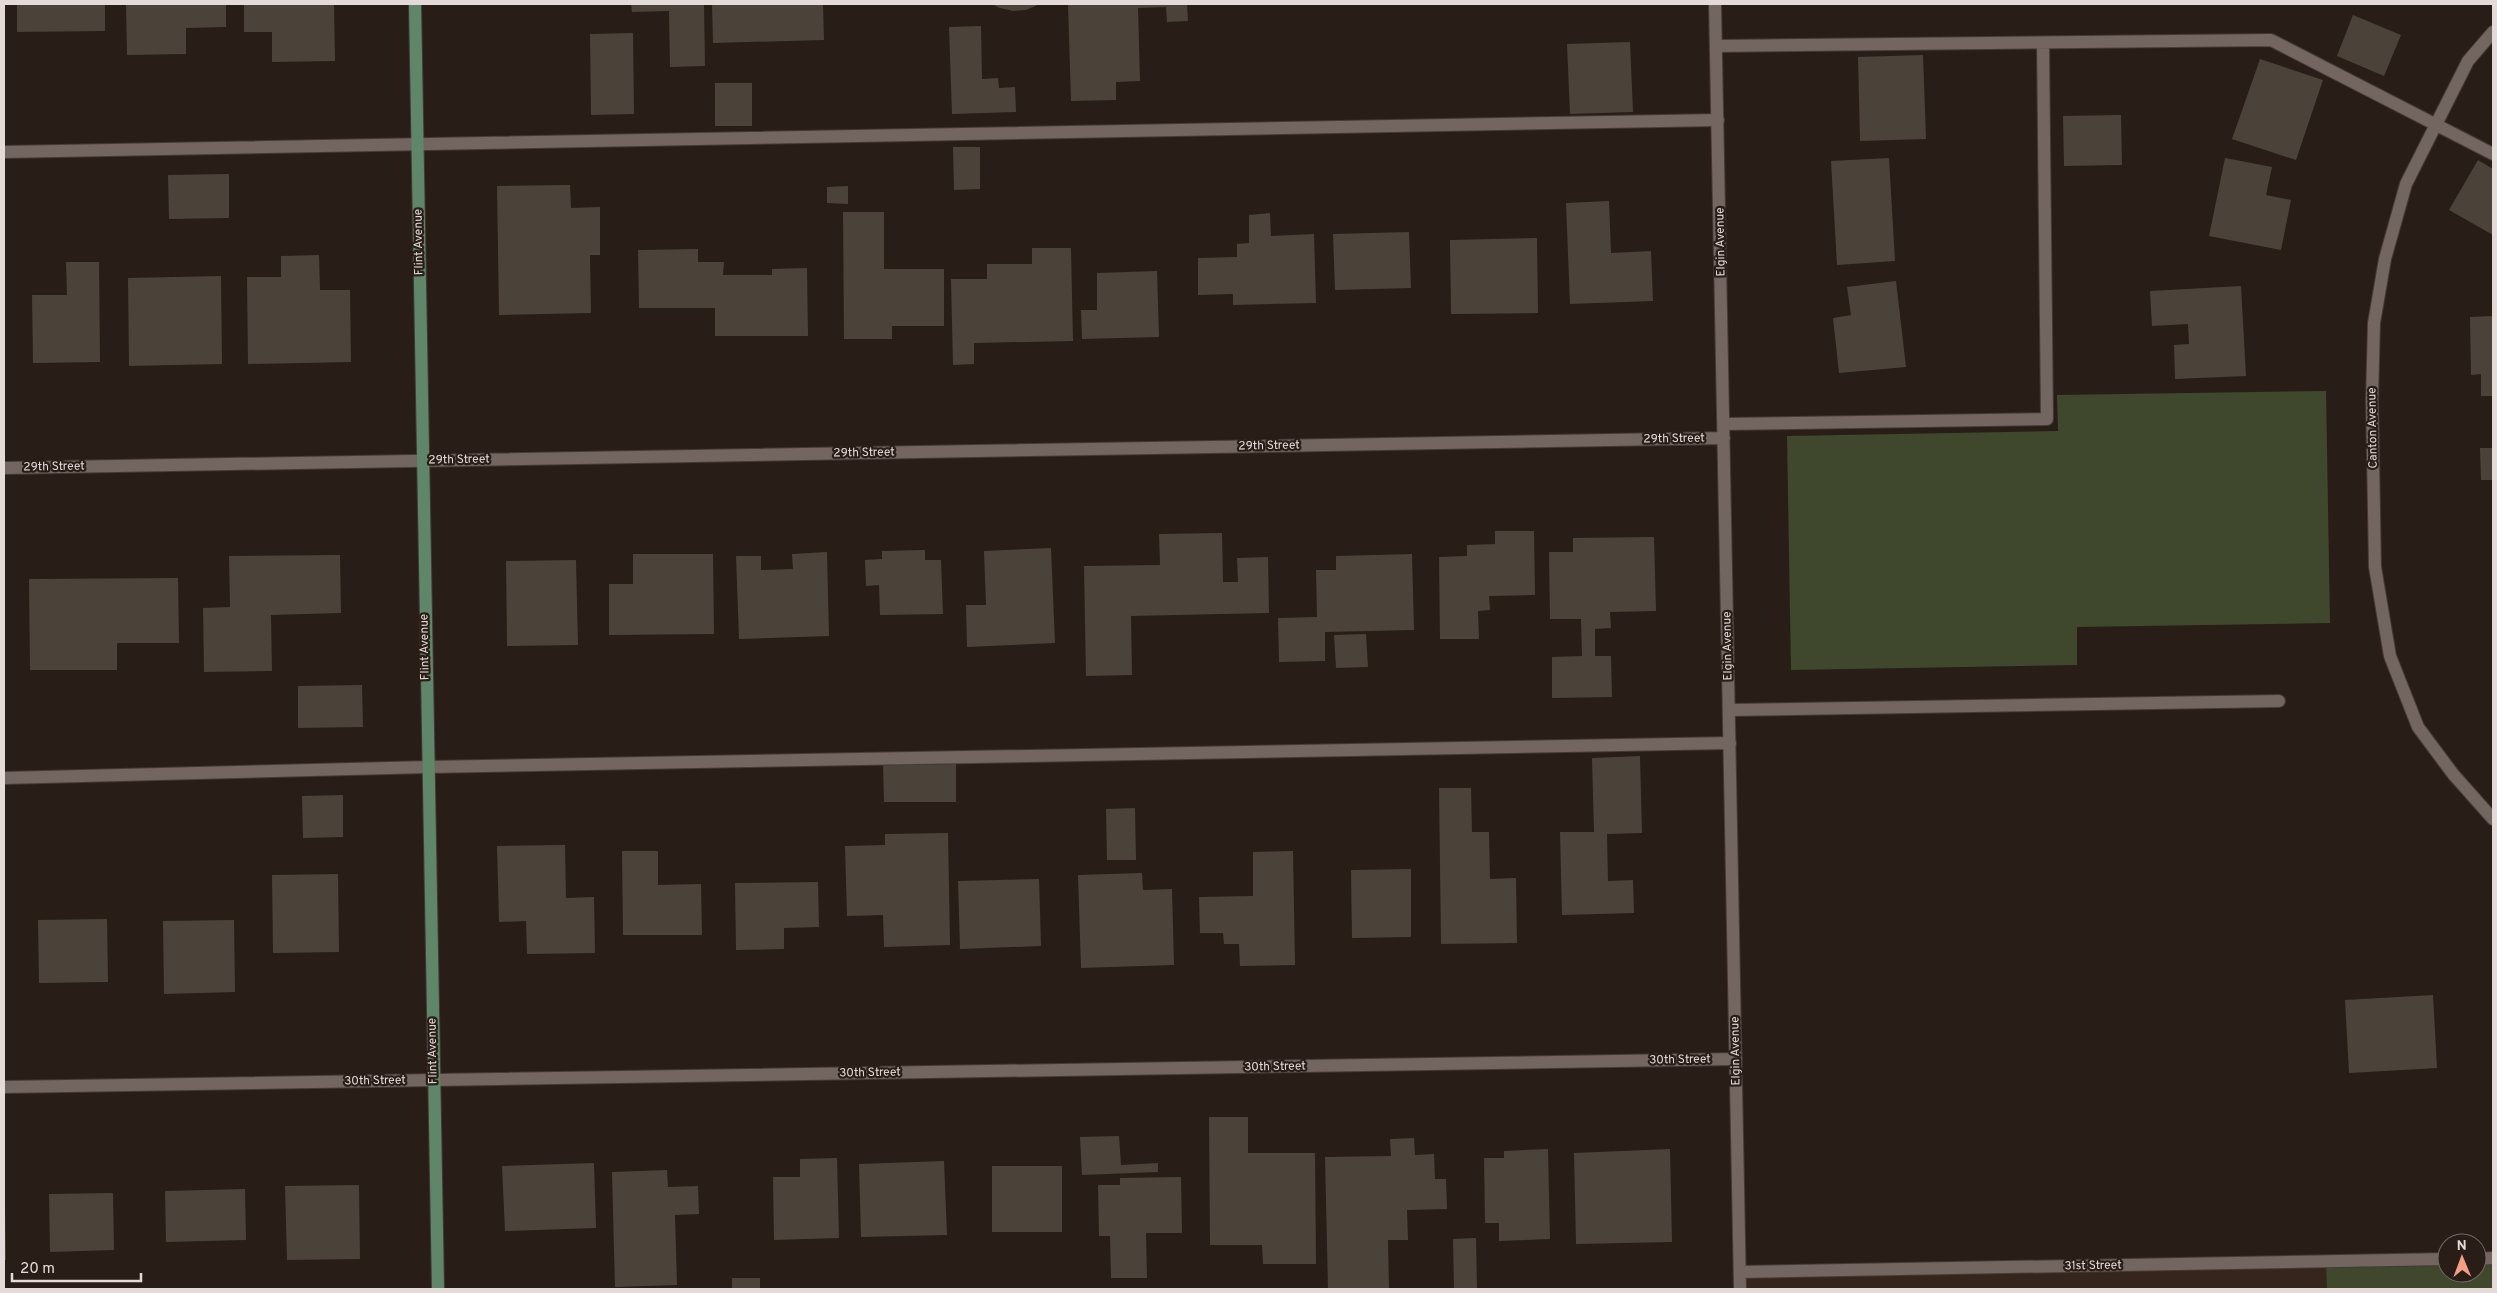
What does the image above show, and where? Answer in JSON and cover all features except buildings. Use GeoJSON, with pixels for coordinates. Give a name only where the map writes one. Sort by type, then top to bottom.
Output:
{"type":"FeatureCollection","features":[{"type":"Feature","properties":{"kind":"street","name":"Flint Avenue"},"geometry":{"type":"LineString","coordinates":[[415,4],[438,1289]]}},
{"type":"Feature","properties":{"kind":"street","name":"Elgin Avenue"},"geometry":{"type":"LineString","coordinates":[[1716,4],[1740,1289]]}},
{"type":"Feature","properties":{"kind":"street","name":"Canton Avenue"},"geometry":{"type":"LineString","coordinates":[[2493,32],[2468,61],[2406,184],[2384,258],[2374,322],[2372,400],[2376,567],[2390,656],[2418,727],[2453,774],[2493,818]]}},
{"type":"Feature","properties":{"kind":"street"},"geometry":{"type":"LineString","coordinates":[[1716,46],[2272,40],[2493,154]]}},
{"type":"Feature","properties":{"kind":"street"},"geometry":{"type":"LineString","coordinates":[[1724,424],[2047,419],[2043,43]]}},
{"type":"Feature","properties":{"kind":"street"},"geometry":{"type":"LineString","coordinates":[[4,152],[417,142],[1718,120]]}},
{"type":"Feature","properties":{"kind":"street","name":"29th Street"},"geometry":{"type":"LineString","coordinates":[[4,468],[1724,438]]}},
{"type":"Feature","properties":{"kind":"street"},"geometry":{"type":"LineString","coordinates":[[1729,710],[2279,701]]}},
{"type":"Feature","properties":{"kind":"street"},"geometry":{"type":"LineString","coordinates":[[4,778],[428,767],[1730,742]]}},
{"type":"Feature","properties":{"kind":"street","name":"30th Street"},"geometry":{"type":"LineString","coordinates":[[4,1087],[1736,1059]]}},
{"type":"Feature","properties":{"kind":"street","name":"31st Street"},"geometry":{"type":"LineString","coordinates":[[1740,1272],[2437,1259]]}},
{"type":"Feature","properties":{"kind":"shaded area"},"geometry":{"type":"Polygon","coordinates":[[[2326,1262],[2437,1272],[2437,1283],[2487,1283],[2493,1289],[1740,1289],[1740,1272],[2326,1262]]]}},
{"type":"Feature","properties":{"kind":"green space"},"geometry":{"type":"Polygon","coordinates":[[[2326,391],[2330,623],[2077,627],[2077,665],[1791,670],[1787,436],[2058,431],[2057,395],[2326,391]]]}},
{"type":"Feature","properties":{"kind":"green space"},"geometry":{"type":"Polygon","coordinates":[[[2487,1258],[2493,1258],[2493,1289],[2327,1289],[2326,1262],[2437,1259],[2437,1283],[2487,1283],[2487,1258]]]}}]}
